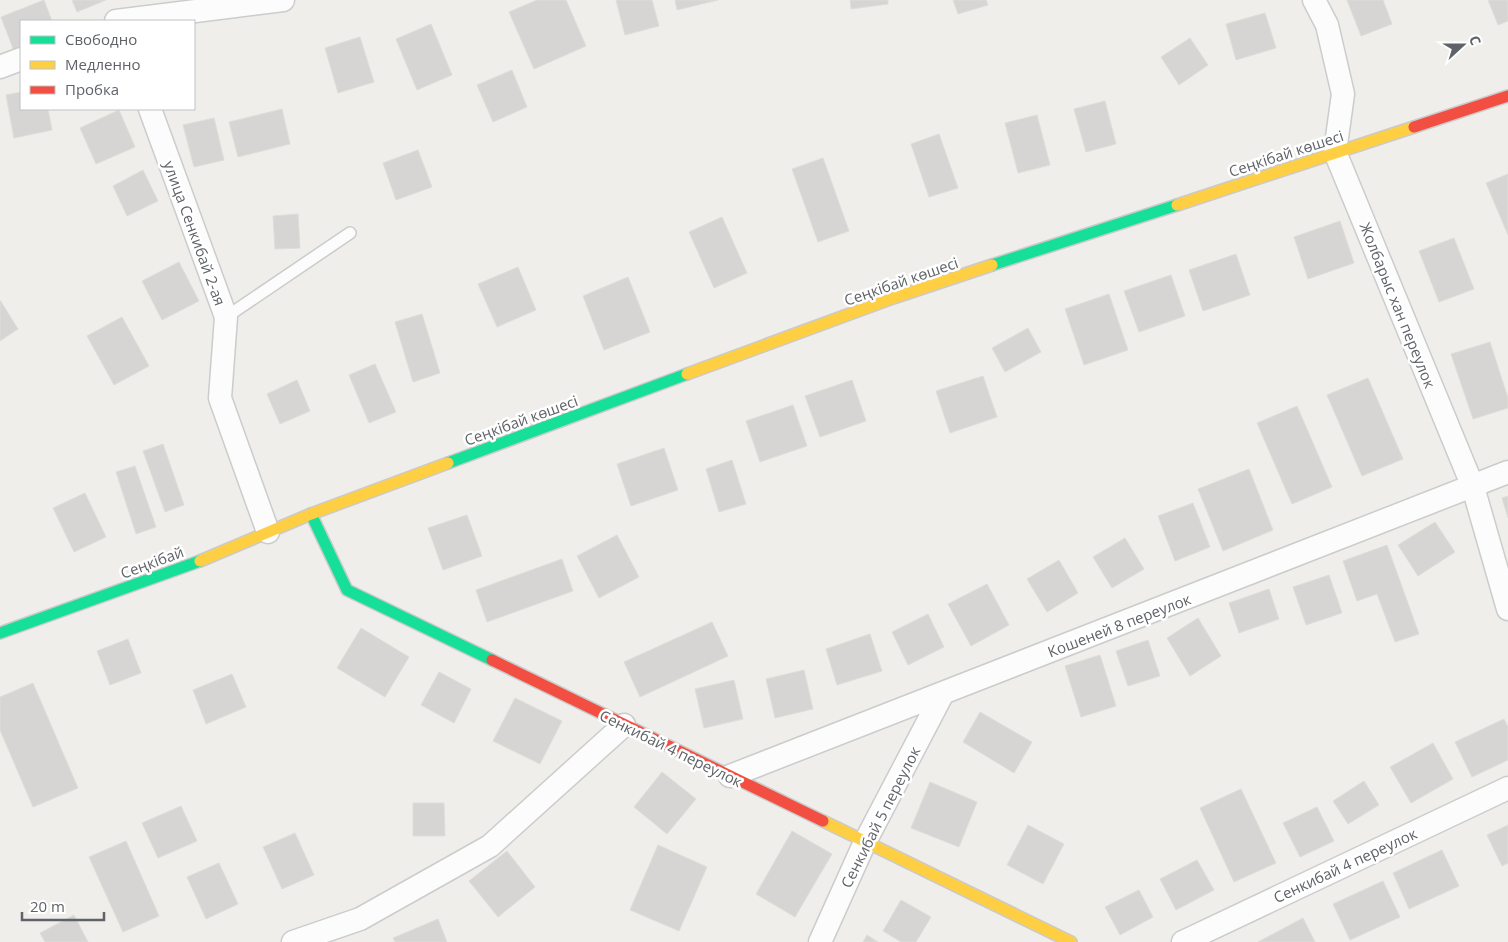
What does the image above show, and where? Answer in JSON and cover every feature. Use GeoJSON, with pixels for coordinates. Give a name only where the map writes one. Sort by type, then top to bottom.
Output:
{"type":"FeatureCollection","features":[{"type":"Feature","properties":{"kind":"street"},"geometry":{"type":"LineString","coordinates":[[125,20],[282,0]]}},
{"type":"Feature","properties":{"kind":"street"},"geometry":{"type":"LineString","coordinates":[[1314,0],[1327,25],[1343,94],[1335,152]]}},
{"type":"Feature","properties":{"kind":"street"},"geometry":{"type":"LineString","coordinates":[[0,67],[20,59]]}},
{"type":"Feature","properties":{"kind":"street","name":"Сеңкібай көшесі"},"geometry":{"type":"LineString","coordinates":[[311,514],[893,298],[1508,96]]}},
{"type":"Feature","properties":{"kind":"street","name":"улица Сенкибай 2-ая"},"geometry":{"type":"LineString","coordinates":[[150,110],[226,317],[220,398],[268,532]]}},
{"type":"Feature","properties":{"kind":"street","name":"Жолбарыс хан переулок"},"geometry":{"type":"LineString","coordinates":[[1335,152],[1473,486],[1508,609]]}},
{"type":"Feature","properties":{"kind":"street","name":"Кошеней 8 переулок"},"geometry":{"type":"LineString","coordinates":[[730,776],[1508,472]]}},
{"type":"Feature","properties":{"kind":"street","name":"Сеңкібай"},"geometry":{"type":"LineString","coordinates":[[0,633],[212,557],[311,514]]}},
{"type":"Feature","properties":{"kind":"street","name":"Сенкибай 4 переулок"},"geometry":{"type":"LineString","coordinates":[[311,514],[347,590],[1071,942]]}},
{"type":"Feature","properties":{"kind":"street","name":"Сенкибай 5 переулок"},"geometry":{"type":"LineString","coordinates":[[820,942],[864,842],[943,693]]}},
{"type":"Feature","properties":{"kind":"street"},"geometry":{"type":"LineString","coordinates":[[293,942],[360,919],[490,846],[624,725]]}},
{"type":"Feature","properties":{"kind":"street","name":"Сенкибай 4 переулок"},"geometry":{"type":"LineString","coordinates":[[1183,942],[1508,788]]}},
{"type":"Feature","properties":{"kind":"lane"},"geometry":{"type":"LineString","coordinates":[[226,317],[350,233]]}},
{"type":"Feature","properties":{"kind":"building"},"geometry":{"type":"Polygon","coordinates":[[[44,0],[52,20],[20,20],[20,49],[14,51],[1,17],[44,0]]]}},
{"type":"Feature","properties":{"kind":"building"},"geometry":{"type":"Polygon","coordinates":[[[72,0],[106,0],[77,12],[72,0]]]}},
{"type":"Feature","properties":{"kind":"building"},"geometry":{"type":"Polygon","coordinates":[[[537,0],[566,0],[586,46],[534,69],[509,12],[537,0]]]}},
{"type":"Feature","properties":{"kind":"building"},"geometry":{"type":"Polygon","coordinates":[[[616,0],[652,0],[659,26],[625,35],[616,0]]]}},
{"type":"Feature","properties":{"kind":"building"},"geometry":{"type":"Polygon","coordinates":[[[675,0],[718,0],[677,10],[675,0]]]}},
{"type":"Feature","properties":{"kind":"building"},"geometry":{"type":"Polygon","coordinates":[[[850,0],[888,0],[888,4],[851,9],[850,0]]]}},
{"type":"Feature","properties":{"kind":"building"},"geometry":{"type":"Polygon","coordinates":[[[953,0],[986,0],[988,5],[958,14],[953,0]]]}},
{"type":"Feature","properties":{"kind":"building"},"geometry":{"type":"Polygon","coordinates":[[[1347,0],[1383,0],[1392,24],[1361,36],[1347,0]]]}},
{"type":"Feature","properties":{"kind":"building"},"geometry":{"type":"Polygon","coordinates":[[[1488,0],[1508,0],[1508,21],[1498,25],[1488,0]]]}},
{"type":"Feature","properties":{"kind":"building"},"geometry":{"type":"Polygon","coordinates":[[[1265,13],[1276,48],[1236,60],[1226,24],[1265,13]]]}},
{"type":"Feature","properties":{"kind":"building"},"geometry":{"type":"Polygon","coordinates":[[[431,24],[452,75],[417,90],[396,39],[431,24]]]}},
{"type":"Feature","properties":{"kind":"building"},"geometry":{"type":"Polygon","coordinates":[[[360,37],[374,82],[338,93],[325,48],[360,37]]]}},
{"type":"Feature","properties":{"kind":"building"},"geometry":{"type":"Polygon","coordinates":[[[1190,38],[1208,65],[1179,85],[1161,57],[1190,38]]]}},
{"type":"Feature","properties":{"kind":"building"},"geometry":{"type":"Polygon","coordinates":[[[512,70],[527,107],[493,122],[477,85],[512,70]]]}},
{"type":"Feature","properties":{"kind":"building"},"geometry":{"type":"Polygon","coordinates":[[[20,92],[20,110],[48,110],[52,130],[14,138],[6,95],[20,92]]]}},
{"type":"Feature","properties":{"kind":"building"},"geometry":{"type":"Polygon","coordinates":[[[1105,101],[1116,144],[1086,152],[1074,109],[1105,101]]]}},
{"type":"Feature","properties":{"kind":"building"},"geometry":{"type":"Polygon","coordinates":[[[282,109],[290,144],[238,157],[229,122],[282,109]]]}},
{"type":"Feature","properties":{"kind":"building"},"geometry":{"type":"Polygon","coordinates":[[[119,110],[135,147],[96,164],[80,128],[119,110]]]}},
{"type":"Feature","properties":{"kind":"building"},"geometry":{"type":"Polygon","coordinates":[[[1037,115],[1050,165],[1018,173],[1005,123],[1037,115]]]}},
{"type":"Feature","properties":{"kind":"building"},"geometry":{"type":"Polygon","coordinates":[[[214,118],[224,160],[194,167],[183,125],[214,118]]]}},
{"type":"Feature","properties":{"kind":"building"},"geometry":{"type":"Polygon","coordinates":[[[939,134],[958,188],[929,197],[911,144],[939,134]]]}},
{"type":"Feature","properties":{"kind":"building"},"geometry":{"type":"Polygon","coordinates":[[[418,150],[432,187],[396,200],[383,163],[418,150]]]}},
{"type":"Feature","properties":{"kind":"building"},"geometry":{"type":"Polygon","coordinates":[[[823,158],[849,231],[818,242],[792,169],[823,158]]]}},
{"type":"Feature","properties":{"kind":"building"},"geometry":{"type":"Polygon","coordinates":[[[143,170],[158,201],[127,216],[113,186],[143,170]]]}},
{"type":"Feature","properties":{"kind":"building"},"geometry":{"type":"Polygon","coordinates":[[[1508,174],[1508,235],[1486,183],[1508,174]]]}},
{"type":"Feature","properties":{"kind":"building"},"geometry":{"type":"Polygon","coordinates":[[[298,214],[300,248],[275,249],[273,216],[298,214]]]}},
{"type":"Feature","properties":{"kind":"building"},"geometry":{"type":"Polygon","coordinates":[[[722,217],[747,273],[714,288],[689,232],[722,217]]]}},
{"type":"Feature","properties":{"kind":"building"},"geometry":{"type":"Polygon","coordinates":[[[1340,221],[1354,263],[1308,279],[1294,237],[1340,221]]]}},
{"type":"Feature","properties":{"kind":"building"},"geometry":{"type":"Polygon","coordinates":[[[1454,238],[1474,289],[1439,302],[1419,251],[1454,238]]]}},
{"type":"Feature","properties":{"kind":"building"},"geometry":{"type":"Polygon","coordinates":[[[1236,254],[1250,295],[1203,311],[1189,270],[1236,254]]]}},
{"type":"Feature","properties":{"kind":"building"},"geometry":{"type":"Polygon","coordinates":[[[179,262],[199,301],[162,320],[142,281],[179,262]]]}},
{"type":"Feature","properties":{"kind":"building"},"geometry":{"type":"Polygon","coordinates":[[[518,267],[536,310],[497,327],[478,284],[518,267]]]}},
{"type":"Feature","properties":{"kind":"building"},"geometry":{"type":"Polygon","coordinates":[[[1171,275],[1185,316],[1139,332],[1124,291],[1171,275]]]}},
{"type":"Feature","properties":{"kind":"building"},"geometry":{"type":"Polygon","coordinates":[[[628,277],[650,332],[604,350],[583,296],[628,277]]]}},
{"type":"Feature","properties":{"kind":"building"},"geometry":{"type":"Polygon","coordinates":[[[1109,294],[1128,350],[1084,365],[1065,309],[1109,294]]]}},
{"type":"Feature","properties":{"kind":"building"},"geometry":{"type":"Polygon","coordinates":[[[0,300],[18,329],[0,341],[0,300]]]}},
{"type":"Feature","properties":{"kind":"building"},"geometry":{"type":"Polygon","coordinates":[[[422,314],[440,373],[413,382],[395,322],[422,314]]]}},
{"type":"Feature","properties":{"kind":"building"},"geometry":{"type":"Polygon","coordinates":[[[122,317],[149,366],[114,385],[87,336],[122,317]]]}},
{"type":"Feature","properties":{"kind":"building"},"geometry":{"type":"Polygon","coordinates":[[[1028,328],[1041,352],[1005,372],[992,348],[1028,328]]]}},
{"type":"Feature","properties":{"kind":"building"},"geometry":{"type":"Polygon","coordinates":[[[1490,342],[1508,398],[1508,408],[1473,419],[1451,354],[1490,342]]]}},
{"type":"Feature","properties":{"kind":"building"},"geometry":{"type":"Polygon","coordinates":[[[375,364],[396,412],[369,423],[349,375],[375,364]]]}},
{"type":"Feature","properties":{"kind":"building"},"geometry":{"type":"Polygon","coordinates":[[[983,376],[997,417],[950,433],[936,391],[983,376]]]}},
{"type":"Feature","properties":{"kind":"building"},"geometry":{"type":"Polygon","coordinates":[[[1368,378],[1403,459],[1362,476],[1327,395],[1368,378]]]}},
{"type":"Feature","properties":{"kind":"building"},"geometry":{"type":"Polygon","coordinates":[[[297,380],[310,411],[280,424],[267,394],[297,380]]]}},
{"type":"Feature","properties":{"kind":"building"},"geometry":{"type":"Polygon","coordinates":[[[852,380],[866,421],[820,437],[805,396],[852,380]]]}},
{"type":"Feature","properties":{"kind":"building"},"geometry":{"type":"Polygon","coordinates":[[[793,405],[807,446],[760,462],[746,421],[793,405]]]}},
{"type":"Feature","properties":{"kind":"building"},"geometry":{"type":"Polygon","coordinates":[[[1297,406],[1332,487],[1292,504],[1257,423],[1297,406]]]}},
{"type":"Feature","properties":{"kind":"building"},"geometry":{"type":"Polygon","coordinates":[[[163,444],[184,505],[165,512],[143,451],[163,444]]]}},
{"type":"Feature","properties":{"kind":"building"},"geometry":{"type":"Polygon","coordinates":[[[664,448],[678,490],[631,506],[617,464],[664,448]]]}},
{"type":"Feature","properties":{"kind":"building"},"geometry":{"type":"Polygon","coordinates":[[[732,460],[746,504],[719,512],[706,469],[732,460]]]}},
{"type":"Feature","properties":{"kind":"building"},"geometry":{"type":"Polygon","coordinates":[[[135,466],[156,527],[136,534],[116,472],[135,466]]]}},
{"type":"Feature","properties":{"kind":"building"},"geometry":{"type":"Polygon","coordinates":[[[1249,469],[1273,530],[1223,551],[1198,489],[1249,469]]]}},
{"type":"Feature","properties":{"kind":"building"},"geometry":{"type":"Polygon","coordinates":[[[85,493],[106,537],[74,552],[53,508],[85,493]]]}},
{"type":"Feature","properties":{"kind":"building"},"geometry":{"type":"Polygon","coordinates":[[[1508,496],[1508,518],[1502,498],[1508,496]]]}},
{"type":"Feature","properties":{"kind":"building"},"geometry":{"type":"Polygon","coordinates":[[[1193,503],[1210,547],[1175,561],[1158,516],[1193,503]]]}},
{"type":"Feature","properties":{"kind":"building"},"geometry":{"type":"Polygon","coordinates":[[[467,515],[482,556],[443,570],[428,528],[467,515]]]}},
{"type":"Feature","properties":{"kind":"building"},"geometry":{"type":"Polygon","coordinates":[[[1435,522],[1455,552],[1418,576],[1398,545],[1435,522]]]}},
{"type":"Feature","properties":{"kind":"building"},"geometry":{"type":"Polygon","coordinates":[[[617,535],[639,577],[599,598],[577,556],[617,535]]]}},
{"type":"Feature","properties":{"kind":"building"},"geometry":{"type":"Polygon","coordinates":[[[1125,538],[1144,569],[1112,588],[1093,557],[1125,538]]]}},
{"type":"Feature","properties":{"kind":"building"},"geometry":{"type":"Polygon","coordinates":[[[1387,545],[1419,634],[1395,642],[1377,594],[1357,601],[1343,561],[1387,545]]]}},
{"type":"Feature","properties":{"kind":"building"},"geometry":{"type":"Polygon","coordinates":[[[562,559],[573,591],[487,622],[476,590],[562,559]]]}},
{"type":"Feature","properties":{"kind":"building"},"geometry":{"type":"Polygon","coordinates":[[[1059,560],[1078,593],[1047,612],[1027,579],[1059,560]]]}},
{"type":"Feature","properties":{"kind":"building"},"geometry":{"type":"Polygon","coordinates":[[[1329,575],[1342,613],[1306,625],[1293,587],[1329,575]]]}},
{"type":"Feature","properties":{"kind":"building"},"geometry":{"type":"Polygon","coordinates":[[[987,584],[1009,625],[971,646],[948,604],[987,584]]]}},
{"type":"Feature","properties":{"kind":"building"},"geometry":{"type":"Polygon","coordinates":[[[1269,589],[1279,619],[1239,633],[1229,603],[1269,589]]]}},
{"type":"Feature","properties":{"kind":"building"},"geometry":{"type":"Polygon","coordinates":[[[928,614],[944,647],[908,665],[892,632],[928,614]]]}},
{"type":"Feature","properties":{"kind":"building"},"geometry":{"type":"Polygon","coordinates":[[[1198,618],[1221,656],[1190,676],[1167,638],[1198,618]]]}},
{"type":"Feature","properties":{"kind":"building"},"geometry":{"type":"Polygon","coordinates":[[[712,622],[728,656],[640,697],[624,662],[712,622]]]}},
{"type":"Feature","properties":{"kind":"building"},"geometry":{"type":"Polygon","coordinates":[[[361,628],[409,657],[385,697],[337,668],[361,628]]]}},
{"type":"Feature","properties":{"kind":"building"},"geometry":{"type":"Polygon","coordinates":[[[870,634],[882,671],[837,685],[826,649],[870,634]]]}},
{"type":"Feature","properties":{"kind":"building"},"geometry":{"type":"Polygon","coordinates":[[[128,639],[141,673],[110,685],[97,651],[128,639]]]}},
{"type":"Feature","properties":{"kind":"building"},"geometry":{"type":"Polygon","coordinates":[[[1148,640],[1160,676],[1128,686],[1116,651],[1148,640]]]}},
{"type":"Feature","properties":{"kind":"building"},"geometry":{"type":"Polygon","coordinates":[[[1100,655],[1116,706],[1081,717],[1065,666],[1100,655]]]}},
{"type":"Feature","properties":{"kind":"building"},"geometry":{"type":"Polygon","coordinates":[[[804,670],[813,709],[775,718],[766,679],[804,670]]]}},
{"type":"Feature","properties":{"kind":"building"},"geometry":{"type":"Polygon","coordinates":[[[439,672],[471,689],[454,723],[421,705],[439,672]]]}},
{"type":"Feature","properties":{"kind":"building"},"geometry":{"type":"Polygon","coordinates":[[[232,674],[246,707],[206,724],[193,690],[232,674]]]}},
{"type":"Feature","properties":{"kind":"building"},"geometry":{"type":"Polygon","coordinates":[[[734,680],[743,719],[704,728],[695,689],[734,680]]]}},
{"type":"Feature","properties":{"kind":"building"},"geometry":{"type":"Polygon","coordinates":[[[33,683],[78,788],[33,807],[0,730],[0,697],[33,683]]]}},
{"type":"Feature","properties":{"kind":"building"},"geometry":{"type":"Polygon","coordinates":[[[515,698],[562,721],[540,764],[493,741],[515,698]]]}},
{"type":"Feature","properties":{"kind":"building"},"geometry":{"type":"Polygon","coordinates":[[[980,712],[1032,742],[1014,773],[963,742],[980,712]]]}},
{"type":"Feature","properties":{"kind":"building"},"geometry":{"type":"Polygon","coordinates":[[[1504,719],[1508,727],[1508,760],[1472,777],[1455,742],[1504,719]]]}},
{"type":"Feature","properties":{"kind":"building"},"geometry":{"type":"Polygon","coordinates":[[[1433,743],[1453,779],[1411,803],[1390,767],[1433,743]]]}},
{"type":"Feature","properties":{"kind":"building"},"geometry":{"type":"Polygon","coordinates":[[[662,772],[696,799],[667,834],[634,807],[662,772]]]}},
{"type":"Feature","properties":{"kind":"building"},"geometry":{"type":"Polygon","coordinates":[[[1364,781],[1379,805],[1348,824],[1333,801],[1364,781]]]}},
{"type":"Feature","properties":{"kind":"building"},"geometry":{"type":"Polygon","coordinates":[[[930,782],[977,802],[959,847],[911,828],[930,782]]]}},
{"type":"Feature","properties":{"kind":"building"},"geometry":{"type":"Polygon","coordinates":[[[1241,789],[1276,863],[1234,882],[1200,808],[1241,789]]]}},
{"type":"Feature","properties":{"kind":"building"},"geometry":{"type":"Polygon","coordinates":[[[413,803],[444,803],[445,836],[413,836],[413,803]]]}},
{"type":"Feature","properties":{"kind":"building"},"geometry":{"type":"Polygon","coordinates":[[[181,806],[197,841],[158,858],[142,823],[181,806]]]}},
{"type":"Feature","properties":{"kind":"building"},"geometry":{"type":"Polygon","coordinates":[[[1317,807],[1334,841],[1300,857],[1283,823],[1317,807]]]}},
{"type":"Feature","properties":{"kind":"building"},"geometry":{"type":"Polygon","coordinates":[[[1028,825],[1064,844],[1043,884],[1007,865],[1028,825]]]}},
{"type":"Feature","properties":{"kind":"building"},"geometry":{"type":"Polygon","coordinates":[[[1508,825],[1508,863],[1502,866],[1487,835],[1508,825]]]}},
{"type":"Feature","properties":{"kind":"building"},"geometry":{"type":"Polygon","coordinates":[[[792,831],[832,854],[795,917],[756,894],[792,831]]]}},
{"type":"Feature","properties":{"kind":"building"},"geometry":{"type":"Polygon","coordinates":[[[295,833],[314,875],[282,889],[263,847],[295,833]]]}},
{"type":"Feature","properties":{"kind":"building"},"geometry":{"type":"Polygon","coordinates":[[[126,841],[159,916],[123,932],[89,857],[126,841]]]}},
{"type":"Feature","properties":{"kind":"building"},"geometry":{"type":"Polygon","coordinates":[[[658,845],[707,867],[679,931],[630,910],[658,845]]]}},
{"type":"Feature","properties":{"kind":"building"},"geometry":{"type":"Polygon","coordinates":[[[1442,850],[1459,886],[1409,909],[1393,873],[1442,850]]]}},
{"type":"Feature","properties":{"kind":"building"},"geometry":{"type":"Polygon","coordinates":[[[507,851],[535,887],[498,917],[469,881],[507,851]]]}},
{"type":"Feature","properties":{"kind":"building"},"geometry":{"type":"Polygon","coordinates":[[[1197,860],[1214,890],[1176,910],[1160,879],[1197,860]]]}},
{"type":"Feature","properties":{"kind":"building"},"geometry":{"type":"Polygon","coordinates":[[[219,863],[238,904],[206,919],[187,877],[219,863]]]}},
{"type":"Feature","properties":{"kind":"building"},"geometry":{"type":"Polygon","coordinates":[[[1383,881],[1400,917],[1350,940],[1333,904],[1383,881]]]}},
{"type":"Feature","properties":{"kind":"building"},"geometry":{"type":"Polygon","coordinates":[[[1139,890],[1153,917],[1120,935],[1105,907],[1139,890]]]}},
{"type":"Feature","properties":{"kind":"building"},"geometry":{"type":"Polygon","coordinates":[[[901,900],[931,917],[916,942],[901,942],[883,931],[901,900]]]}},
{"type":"Feature","properties":{"kind":"building"},"geometry":{"type":"Polygon","coordinates":[[[74,915],[88,942],[45,942],[40,933],[74,915]]]}},
{"type":"Feature","properties":{"kind":"building"},"geometry":{"type":"Polygon","coordinates":[[[1303,918],[1315,942],[1258,942],[1303,918]]]}},
{"type":"Feature","properties":{"kind":"building"},"geometry":{"type":"Polygon","coordinates":[[[438,919],[447,942],[395,942],[393,938],[438,919]]]}},
{"type":"Feature","properties":{"kind":"building"},"geometry":{"type":"Polygon","coordinates":[[[867,935],[878,942],[863,942],[867,935]]]}},
{"type":"Feature","properties":{"kind":"traffic: fast"},"geometry":{"type":"LineString","coordinates":[[992,265],[1177,205]]}},
{"type":"Feature","properties":{"kind":"traffic: fast"},"geometry":{"type":"LineString","coordinates":[[448,463],[687,374]]}},
{"type":"Feature","properties":{"kind":"traffic: fast"},"geometry":{"type":"LineString","coordinates":[[311,514],[347,590],[492,660]]}},
{"type":"Feature","properties":{"kind":"traffic: fast"},"geometry":{"type":"LineString","coordinates":[[0,633],[200,561]]}},
{"type":"Feature","properties":{"kind":"traffic: slow"},"geometry":{"type":"LineString","coordinates":[[1177,205],[1414,127]]}},
{"type":"Feature","properties":{"kind":"traffic: slow"},"geometry":{"type":"LineString","coordinates":[[687,374],[893,298],[992,265]]}},
{"type":"Feature","properties":{"kind":"traffic: slow"},"geometry":{"type":"LineString","coordinates":[[200,561],[311,514],[448,463]]}},
{"type":"Feature","properties":{"kind":"traffic: slow"},"geometry":{"type":"LineString","coordinates":[[823,821],[1071,942]]}},
{"type":"Feature","properties":{"kind":"traffic: jam"},"geometry":{"type":"LineString","coordinates":[[1414,127],[1508,96]]}},
{"type":"Feature","properties":{"kind":"traffic: jam"},"geometry":{"type":"LineString","coordinates":[[492,660],[823,821]]}}]}
